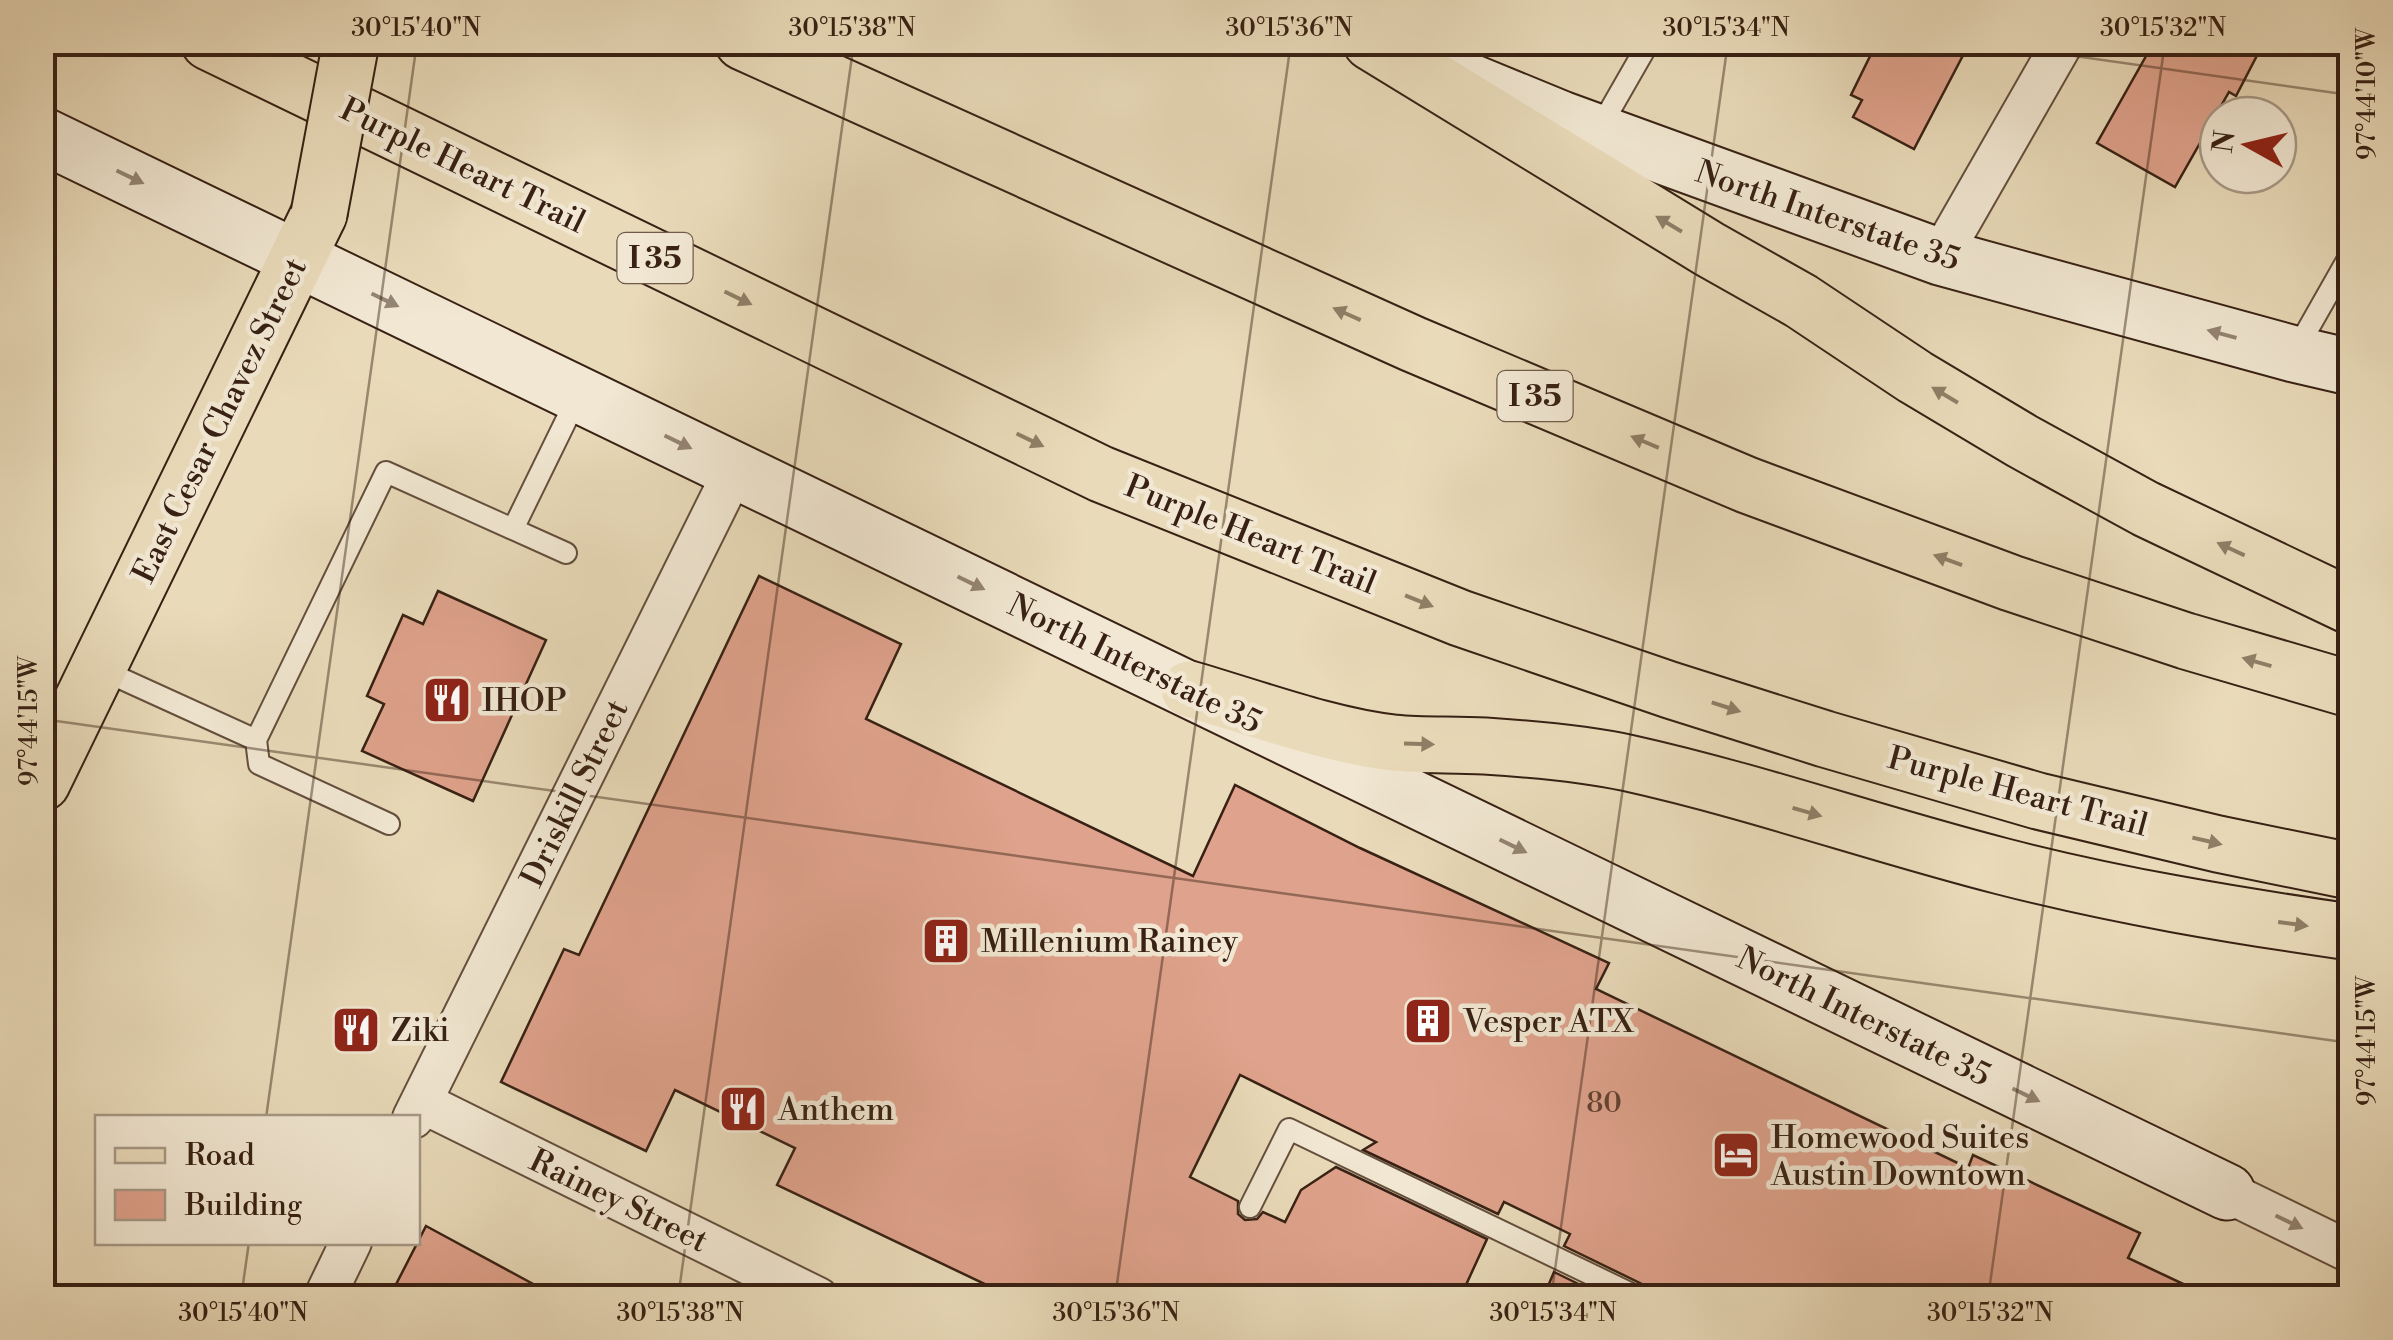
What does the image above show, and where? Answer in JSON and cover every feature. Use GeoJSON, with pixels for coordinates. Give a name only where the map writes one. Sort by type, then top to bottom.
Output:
{"type":"FeatureCollection","features":[{"type":"Feature","properties":{"kind":"main road","name":"Purple Heart Trail"},"geometry":{"type":"LineString","coordinates":[[209,42],[1101,474],[1460,618],[1739,712],[2038,801],[2350,871]]}},
{"type":"Feature","properties":{"kind":"main road","name":"East Cesar Chavez Street"},"geometry":{"type":"LineString","coordinates":[[42,783],[308,236],[352,42]]}},
{"type":"Feature","properties":{"kind":"main road","name":"I 35"},"geometry":{"type":"LineString","coordinates":[[744,42],[1413,344],[1747,486],[2010,583],[2186,641],[2350,688]]}},
{"type":"Feature","properties":{"kind":"main road","name":"North Interstate 35"},"geometry":{"type":"LineString","coordinates":[[1373,42],[1597,132],[1940,257],[2350,367]]}},
{"type":"Feature","properties":{"kind":"main road"},"geometry":{"type":"LineString","coordinates":[[1373,42],[1709,249],[1801,300],[1914,377],[2022,441],[2146,509],[2350,606]]}},
{"type":"Feature","properties":{"kind":"main road","name":"North Interstate 35"},"geometry":{"type":"LineString","coordinates":[[42,135],[308,236],[579,394],[2227,1192]]}},
{"type":"Feature","properties":{"kind":"main road"},"geometry":{"type":"LineString","coordinates":[[1189,689],[1334,731],[1392,743],[1486,746],[1625,762],[2103,892],[2350,932]]}},
{"type":"Feature","properties":{"kind":"street"},"geometry":{"type":"LineString","coordinates":[[1940,257],[2063,42]]}},
{"type":"Feature","properties":{"kind":"street","name":"Driskill Street"},"geometry":{"type":"LineString","coordinates":[[417,1110],[735,470]]}},
{"type":"Feature","properties":{"kind":"street","name":"Rainey Street"},"geometry":{"type":"LineString","coordinates":[[417,1110],[818,1298]]}},
{"type":"Feature","properties":{"kind":"street"},"geometry":{"type":"LineString","coordinates":[[2227,1192],[2350,1252]]}},
{"type":"Feature","properties":{"kind":"street"},"geometry":{"type":"LineString","coordinates":[[324,1298],[350,1245]]}},
{"type":"Feature","properties":{"kind":"lane"},"geometry":{"type":"LineString","coordinates":[[1597,132],[1648,42]]}},
{"type":"Feature","properties":{"kind":"lane"},"geometry":{"type":"LineString","coordinates":[[2294,354],[2350,255]]}},
{"type":"Feature","properties":{"kind":"lane"},"geometry":{"type":"LineString","coordinates":[[514,529],[579,394]]}},
{"type":"Feature","properties":{"kind":"lane"},"geometry":{"type":"LineString","coordinates":[[390,824],[259,764],[256,740],[386,472],[566,553]]}},
{"type":"Feature","properties":{"kind":"lane"},"geometry":{"type":"LineString","coordinates":[[98,669],[256,740]]}},
{"type":"Feature","properties":{"kind":"lane"},"geometry":{"type":"LineString","coordinates":[[1250,1206],[1289,1130],[1640,1298]]}},
{"type":"Feature","properties":{"kind":"building"},"geometry":{"type":"Polygon","coordinates":[[[1877,42],[1970,42],[1914,149],[1853,117],[1862,100],[1851,95],[1877,42]]]}},
{"type":"Feature","properties":{"kind":"building"},"geometry":{"type":"Polygon","coordinates":[[[2154,42],[2264,42],[2237,95],[2198,95],[2198,147],[2175,187],[2097,143],[2154,42]]]}},
{"type":"Feature","properties":{"kind":"building","name":"Millenium Rainey"},"geometry":{"type":"Polygon","coordinates":[[[759,576],[901,644],[866,719],[1193,876],[1235,785],[1360,848],[1609,963],[1596,989],[1968,1168],[1973,1155],[2140,1233],[2128,1258],[2213,1298],[1654,1298],[1646,1286],[1564,1246],[1570,1234],[1504,1202],[1498,1214],[1363,1150],[1376,1142],[1240,1075],[1190,1177],[1238,1201],[1238,1214],[1245,1220],[1257,1219],[1263,1212],[1285,1222],[1301,1190],[1336,1167],[1487,1239],[1460,1298],[1014,1298],[777,1185],[795,1148],[675,1090],[646,1151],[501,1082],[564,949],[579,955],[759,576]]]}},
{"type":"Feature","properties":{"kind":"building","name":"IHOP"},"geometry":{"type":"Polygon","coordinates":[[[438,591],[546,640],[473,801],[362,751],[384,704],[367,696],[403,615],[423,624],[438,591]]]}},
{"type":"Feature","properties":{"kind":"building"},"geometry":{"type":"Polygon","coordinates":[[[426,1226],[559,1298],[389,1298],[416,1245],[420,1245],[426,1226]]]}},
{"type":"Feature","properties":{"kind":"building"},"geometry":{"type":"Polygon","coordinates":[[[1554,1272],[1607,1298],[1543,1298],[1554,1272]]]}},
{"type":"Feature","properties":{"kind":"place","name":"IHOP"},"geometry":{"type":"Point","coordinates":[447,700]}},
{"type":"Feature","properties":{"kind":"place","name":"Millenium Rainey"},"geometry":{"type":"Point","coordinates":[946,941]}},
{"type":"Feature","properties":{"kind":"place","name":"Vesper ATX"},"geometry":{"type":"Point","coordinates":[1428,1021]}},
{"type":"Feature","properties":{"kind":"place","name":"Ziki"},"geometry":{"type":"Point","coordinates":[356,1030]}},
{"type":"Feature","properties":{"kind":"place","name":"Anthem"},"geometry":{"type":"Point","coordinates":[743,1109]}},
{"type":"Feature","properties":{"kind":"place","name":"Homewood Suites Austin Downtown"},"geometry":{"type":"Point","coordinates":[1736,1155]}}]}
